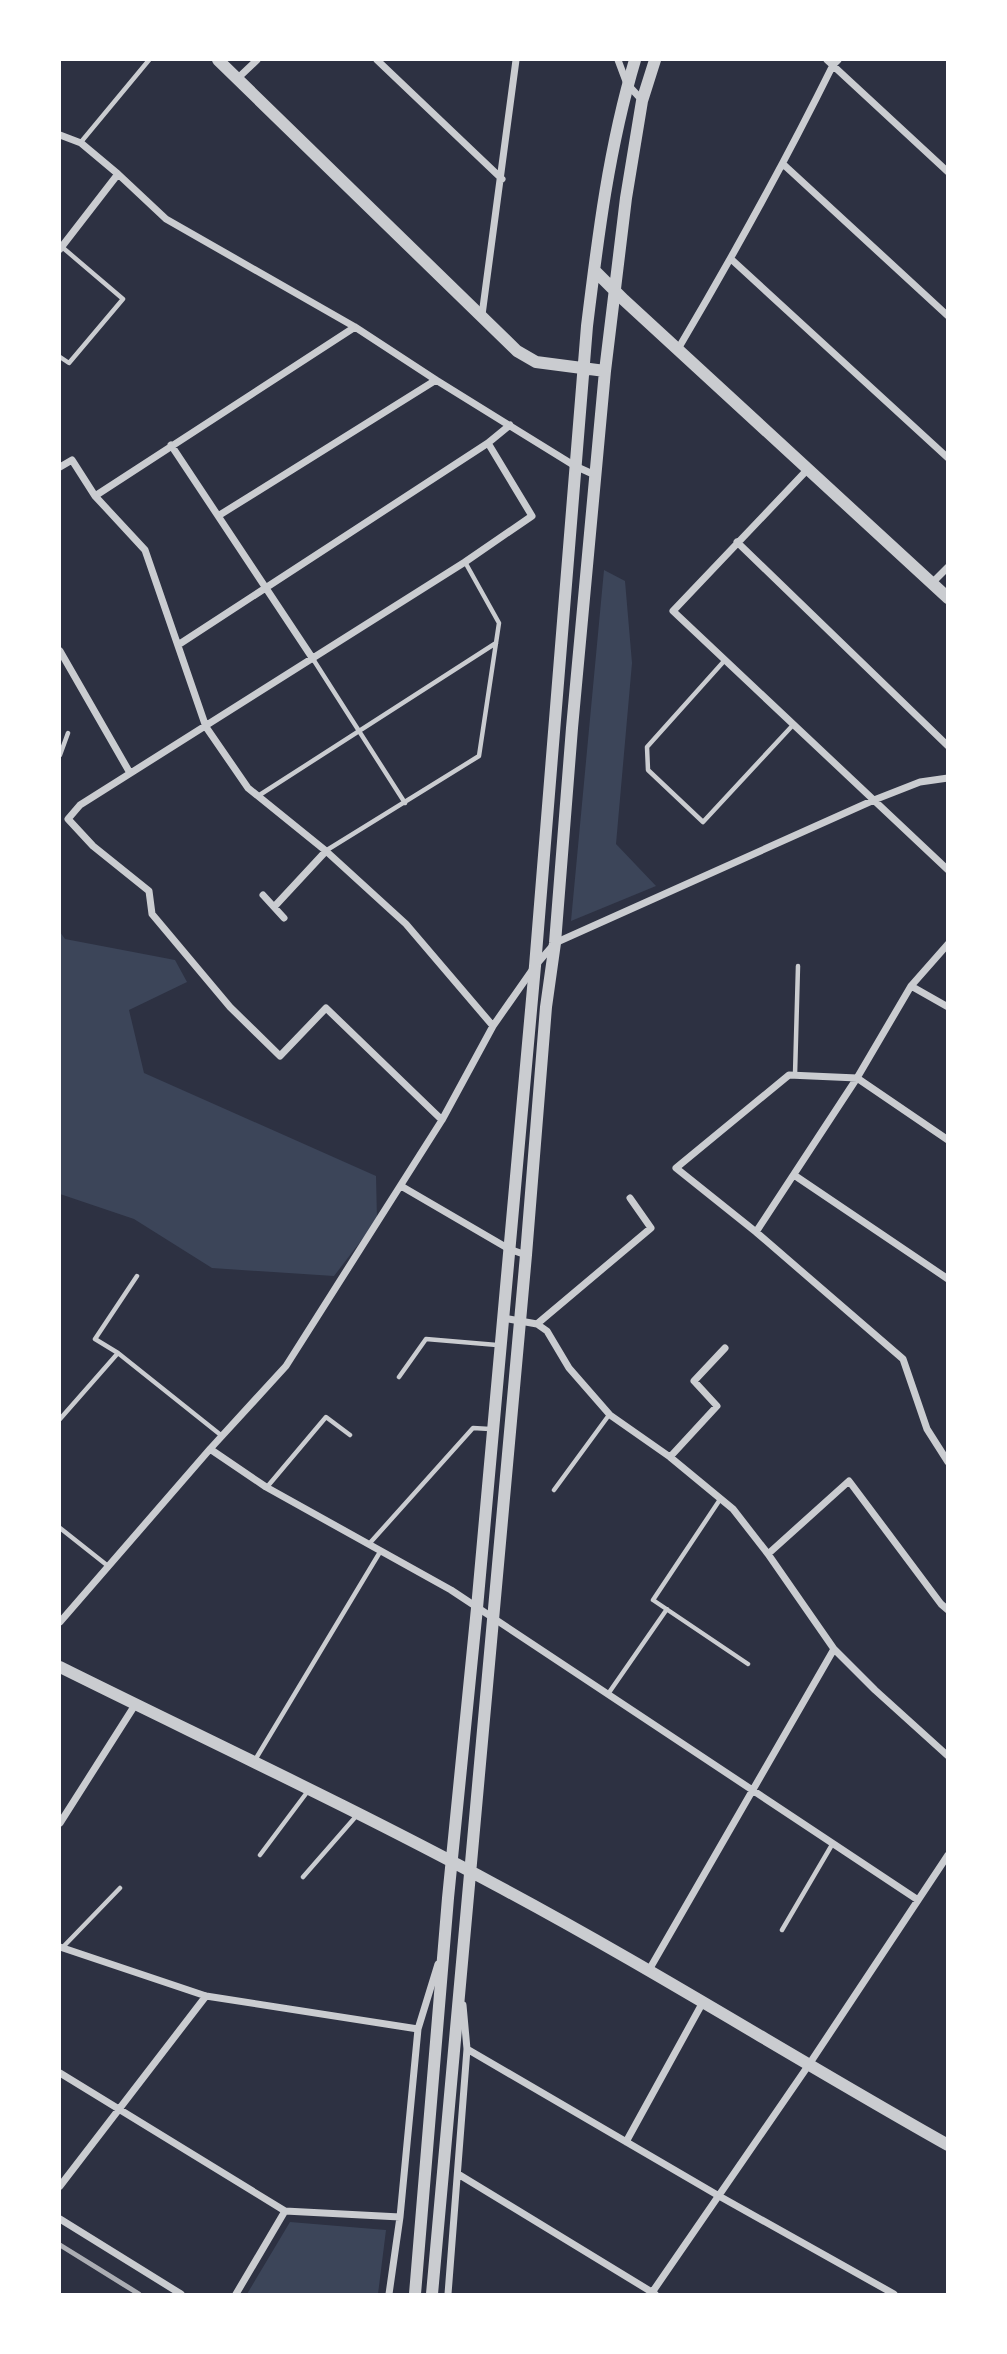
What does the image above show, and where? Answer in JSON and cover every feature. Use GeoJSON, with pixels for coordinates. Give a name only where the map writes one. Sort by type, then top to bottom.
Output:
{"type":"FeatureCollection","features":[{"type":"Feature","properties":{"kind":"street"},"geometry":{"type":"LineString","coordinates":[[218,60],[517,351],[536,362],[605,372]]}},
{"type":"Feature","properties":{"kind":"street"},"geometry":{"type":"LineString","coordinates":[[238,78],[257,60]]}},
{"type":"Feature","properties":{"kind":"street"},"geometry":{"type":"LineString","coordinates":[[377,60],[502,179]]}},
{"type":"Feature","properties":{"kind":"street"},"geometry":{"type":"LineString","coordinates":[[482,315],[516,60]]}},
{"type":"Feature","properties":{"kind":"street"},"geometry":{"type":"LineString","coordinates":[[618,60],[627,84],[642,101]]}},
{"type":"Feature","properties":{"kind":"street"},"geometry":{"type":"LineString","coordinates":[[415,2294],[444,1945],[535,965],[584,369],[594,270],[612,146],[635,60]]}},
{"type":"Feature","properties":{"kind":"street"},"geometry":{"type":"LineString","coordinates":[[432,2294],[605,372],[626,198],[642,101],[655,60]]}},
{"type":"Feature","properties":{"kind":"street"},"geometry":{"type":"LineString","coordinates":[[678,349],[783,164],[832,61],[947,172]]}},
{"type":"Feature","properties":{"kind":"street"},"geometry":{"type":"LineString","coordinates":[[60,135],[81,143],[166,219],[355,327],[575,466],[595,475]]}},
{"type":"Feature","properties":{"kind":"street"},"geometry":{"type":"LineString","coordinates":[[783,164],[947,316]]}},
{"type":"Feature","properties":{"kind":"street"},"geometry":{"type":"LineString","coordinates":[[60,248],[118,174]]}},
{"type":"Feature","properties":{"kind":"street"},"geometry":{"type":"LineString","coordinates":[[732,258],[947,458]]}},
{"type":"Feature","properties":{"kind":"street"},"geometry":{"type":"LineString","coordinates":[[594,270],[947,598]]}},
{"type":"Feature","properties":{"kind":"street"},"geometry":{"type":"LineString","coordinates":[[95,496],[355,327]]}},
{"type":"Feature","properties":{"kind":"street"},"geometry":{"type":"LineString","coordinates":[[218,516],[436,380]]}},
{"type":"Feature","properties":{"kind":"street"},"geometry":{"type":"LineString","coordinates":[[178,645],[488,443],[510,425]]}},
{"type":"Feature","properties":{"kind":"street"},"geometry":{"type":"LineString","coordinates":[[68,819],[80,805],[465,562],[532,516],[488,443]]}},
{"type":"Feature","properties":{"kind":"street"},"geometry":{"type":"LineString","coordinates":[[171,445],[313,659]]}},
{"type":"Feature","properties":{"kind":"street"},"geometry":{"type":"LineString","coordinates":[[60,467],[72,460],[95,496],[145,550],[206,727],[248,788],[326,851],[406,924],[494,1026]]}},
{"type":"Feature","properties":{"kind":"street"},"geometry":{"type":"LineString","coordinates":[[808,469],[673,611],[947,870]]}},
{"type":"Feature","properties":{"kind":"street"},"geometry":{"type":"LineString","coordinates":[[737,542],[947,746]]}},
{"type":"Feature","properties":{"kind":"street"},"geometry":{"type":"LineString","coordinates":[[932,583],[947,567]]}},
{"type":"Feature","properties":{"kind":"street"},"geometry":{"type":"LineString","coordinates":[[60,651],[130,773]]}},
{"type":"Feature","properties":{"kind":"street"},"geometry":{"type":"LineString","coordinates":[[553,726],[572,728]]}},
{"type":"Feature","properties":{"kind":"street"},"geometry":{"type":"LineString","coordinates":[[60,1622],[286,1366],[442,1121],[494,1026],[535,965],[555,943],[874,800],[920,782],[947,778]]}},
{"type":"Feature","properties":{"kind":"street"},"geometry":{"type":"LineString","coordinates":[[60,813],[93,846],[149,891],[152,914],[230,1007],[280,1056],[326,1008],[442,1121]]}},
{"type":"Feature","properties":{"kind":"street"},"geometry":{"type":"LineString","coordinates":[[274,907],[326,851]]}},
{"type":"Feature","properties":{"kind":"street"},"geometry":{"type":"LineString","coordinates":[[263,895],[284,918]]}},
{"type":"Feature","properties":{"kind":"street"},"geometry":{"type":"LineString","coordinates":[[756,1232],[858,1078],[911,986],[947,944]]}},
{"type":"Feature","properties":{"kind":"street"},"geometry":{"type":"LineString","coordinates":[[911,986],[947,1007]]}},
{"type":"Feature","properties":{"kind":"street"},"geometry":{"type":"LineString","coordinates":[[947,1140],[858,1078],[789,1075],[676,1168],[756,1232],[903,1359],[927,1429],[947,1462]]}},
{"type":"Feature","properties":{"kind":"street"},"geometry":{"type":"LineString","coordinates":[[794,1175],[947,1279]]}},
{"type":"Feature","properties":{"kind":"street"},"geometry":{"type":"LineString","coordinates":[[401,1186],[509,1250],[526,1255]]}},
{"type":"Feature","properties":{"kind":"street"},"geometry":{"type":"LineString","coordinates":[[537,1324],[651,1228],[630,1198]]}},
{"type":"Feature","properties":{"kind":"street"},"geometry":{"type":"LineString","coordinates":[[502,1318],[537,1324],[547,1331],[569,1368],[610,1415],[670,1457],[733,1509],[834,1649],[947,1756]]}},
{"type":"Feature","properties":{"kind":"street"},"geometry":{"type":"LineString","coordinates":[[670,1457],[717,1406],[694,1381],[726,1348]]}},
{"type":"Feature","properties":{"kind":"street"},"geometry":{"type":"LineString","coordinates":[[210,1449],[266,1487],[451,1590],[918,1900]]}},
{"type":"Feature","properties":{"kind":"street"},"geometry":{"type":"LineString","coordinates":[[768,1554],[849,1481],[947,1610]]}},
{"type":"Feature","properties":{"kind":"street"},"geometry":{"type":"LineString","coordinates":[[649,1970],[834,1649]]}},
{"type":"Feature","properties":{"kind":"street"},"geometry":{"type":"LineString","coordinates":[[60,1667],[254,1760],[469,1870],[649,1970],[808,2066],[947,2145]]}},
{"type":"Feature","properties":{"kind":"street"},"geometry":{"type":"LineString","coordinates":[[60,1823],[135,1704]]}},
{"type":"Feature","properties":{"kind":"street"},"geometry":{"type":"LineString","coordinates":[[458,2175],[653,2294],[947,1855]]}},
{"type":"Feature","properties":{"kind":"street"},"geometry":{"type":"LineString","coordinates":[[390,2294],[418,2029],[444,1945]]}},
{"type":"Feature","properties":{"kind":"street"},"geometry":{"type":"LineString","coordinates":[[61,1947],[206,1996],[418,2029]]}},
{"type":"Feature","properties":{"kind":"street"},"geometry":{"type":"LineString","coordinates":[[448,2294],[467,2049],[460,1973]]}},
{"type":"Feature","properties":{"kind":"street"},"geometry":{"type":"LineString","coordinates":[[60,2186],[206,1996]]}},
{"type":"Feature","properties":{"kind":"street"},"geometry":{"type":"LineString","coordinates":[[626,2142],[703,2002]]}},
{"type":"Feature","properties":{"kind":"street"},"geometry":{"type":"LineString","coordinates":[[467,2049],[894,2294]]}},
{"type":"Feature","properties":{"kind":"street"},"geometry":{"type":"LineString","coordinates":[[60,2073],[285,2211],[400,2217]]}},
{"type":"Feature","properties":{"kind":"street"},"geometry":{"type":"LineString","coordinates":[[236,2294],[285,2211]]}},
{"type":"Feature","properties":{"kind":"street"},"geometry":{"type":"LineString","coordinates":[[60,2219],[181,2294]]}},
{"type":"Feature","properties":{"kind":"lane"},"geometry":{"type":"LineString","coordinates":[[81,143],[149,60]]}},
{"type":"Feature","properties":{"kind":"lane"},"geometry":{"type":"LineString","coordinates":[[60,248],[123,299],[69,363],[60,357]]}},
{"type":"Feature","properties":{"kind":"lane"},"geometry":{"type":"LineString","coordinates":[[326,851],[479,756],[499,623],[465,562]]}},
{"type":"Feature","properties":{"kind":"lane"},"geometry":{"type":"LineString","coordinates":[[258,796],[496,643]]}},
{"type":"Feature","properties":{"kind":"lane"},"geometry":{"type":"LineString","coordinates":[[313,659],[405,803]]}},
{"type":"Feature","properties":{"kind":"lane"},"geometry":{"type":"LineString","coordinates":[[725,660],[647,747],[648,770],[703,822],[793,724]]}},
{"type":"Feature","properties":{"kind":"lane"},"geometry":{"type":"LineString","coordinates":[[60,755],[68,733]]}},
{"type":"Feature","properties":{"kind":"lane"},"geometry":{"type":"LineString","coordinates":[[795,1076],[798,966]]}},
{"type":"Feature","properties":{"kind":"lane"},"geometry":{"type":"LineString","coordinates":[[137,1276],[95,1339],[118,1353],[222,1436]]}},
{"type":"Feature","properties":{"kind":"lane"},"geometry":{"type":"LineString","coordinates":[[398,1377],[426,1339],[500,1345]]}},
{"type":"Feature","properties":{"kind":"lane"},"geometry":{"type":"LineString","coordinates":[[60,1419],[118,1353]]}},
{"type":"Feature","properties":{"kind":"lane"},"geometry":{"type":"LineString","coordinates":[[554,1490],[610,1415]]}},
{"type":"Feature","properties":{"kind":"lane"},"geometry":{"type":"LineString","coordinates":[[266,1487],[326,1417],[350,1435]]}},
{"type":"Feature","properties":{"kind":"lane"},"geometry":{"type":"LineString","coordinates":[[368,1545],[473,1428],[493,1429]]}},
{"type":"Feature","properties":{"kind":"lane"},"geometry":{"type":"LineString","coordinates":[[720,1498],[653,1600],[748,1664]]}},
{"type":"Feature","properties":{"kind":"lane"},"geometry":{"type":"LineString","coordinates":[[60,1528],[108,1566]]}},
{"type":"Feature","properties":{"kind":"lane"},"geometry":{"type":"LineString","coordinates":[[254,1760],[380,1552]]}},
{"type":"Feature","properties":{"kind":"lane"},"geometry":{"type":"LineString","coordinates":[[607,1695],[667,1609]]}},
{"type":"Feature","properties":{"kind":"lane"},"geometry":{"type":"LineString","coordinates":[[260,1855],[310,1788]]}},
{"type":"Feature","properties":{"kind":"lane"},"geometry":{"type":"LineString","coordinates":[[303,1877],[359,1813]]}},
{"type":"Feature","properties":{"kind":"lane"},"geometry":{"type":"LineString","coordinates":[[782,1930],[833,1843]]}},
{"type":"Feature","properties":{"kind":"lane"},"geometry":{"type":"LineString","coordinates":[[61,1947],[120,1888]]}},
{"type":"Feature","properties":{"kind":"shaded area"},"geometry":{"type":"Polygon","coordinates":[[[604,570],[625,581],[632,663],[616,844],[656,886],[571,921],[604,570]]]}},
{"type":"Feature","properties":{"kind":"shaded area"},"geometry":{"type":"Polygon","coordinates":[[[60,932],[65,939],[175,960],[187,982],[129,1010],[144,1073],[376,1176],[377,1220],[334,1276],[212,1268],[134,1219],[60,1194],[60,932]]]}},
{"type":"Feature","properties":{"kind":"shaded area"},"geometry":{"type":"Polygon","coordinates":[[[290,2222],[386,2230],[378,2294],[247,2294],[290,2222]]]}},
{"type":"Feature","properties":{"kind":"railway"},"geometry":{"type":"LineString","coordinates":[[60,2245],[139,2294]]}}]}
